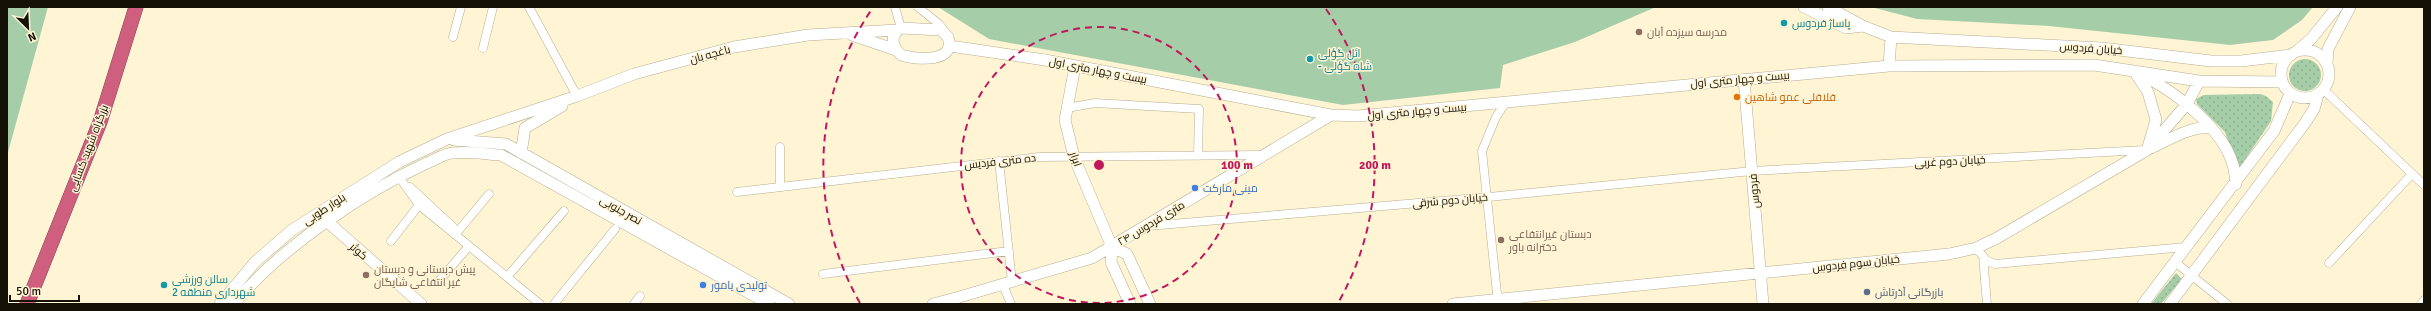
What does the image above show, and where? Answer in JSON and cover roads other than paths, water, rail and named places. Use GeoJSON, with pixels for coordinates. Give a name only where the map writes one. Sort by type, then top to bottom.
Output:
{"type":"FeatureCollection","features":[{"type":"Feature","properties":{"kind":"highway","name":"بزرگراه شهید کسایی"},"geometry":{"type":"LineString","coordinates":[[27,304],[100,122],[136,7]]}},
{"type":"Feature","properties":{"kind":"main road"},"geometry":{"type":"LineString","coordinates":[[1804,7],[1846,28],[1863,26]]}},
{"type":"Feature","properties":{"kind":"main road","name":"خیابان فردوس"},"geometry":{"type":"LineString","coordinates":[[1828,7],[1863,26],[1891,37],[2102,48],[2211,61],[2241,62],[2294,53]]}},
{"type":"Feature","properties":{"kind":"main road"},"geometry":{"type":"LineString","coordinates":[[2321,92],[2304,99],[2290,94],[2282,82],[2282,67],[2294,53],[2311,39],[2337,7]]}},
{"type":"Feature","properties":{"kind":"main road"},"geometry":{"type":"LineString","coordinates":[[2170,304],[2306,123],[2330,77],[2327,63],[2328,49],[2350,7]]}},
{"type":"Feature","properties":{"kind":"main road","name":"باغچه بان"},"geometry":{"type":"LineString","coordinates":[[578,96],[634,74],[734,47],[808,35],[846,32],[936,28],[945,32]]}},
{"type":"Feature","properties":{"kind":"main road"},"geometry":{"type":"LineString","coordinates":[[896,50],[892,43],[899,29]]}},
{"type":"Feature","properties":{"kind":"main road"},"geometry":{"type":"LineString","coordinates":[[846,32],[896,50],[906,57],[937,58],[946,54],[950,46],[945,32]]}},
{"type":"Feature","properties":{"kind":"main road"},"geometry":{"type":"LineString","coordinates":[[1889,66],[1891,37]]}},
{"type":"Feature","properties":{"kind":"main road","name":"بیست و چهار متری اول"},"geometry":{"type":"LineString","coordinates":[[950,46],[1076,66],[1332,115],[1358,116],[1889,66]]}},
{"type":"Feature","properties":{"kind":"main road"},"geometry":{"type":"LineString","coordinates":[[2294,53],[2311,51],[2318,53],[2327,63]]}},
{"type":"Feature","properties":{"kind":"main road","name":"خیابان فردوس"},"geometry":{"type":"LineString","coordinates":[[1889,66],[2094,65],[2131,70],[2162,77],[2199,81],[2282,82]]}},
{"type":"Feature","properties":{"kind":"main road","name":"ابرار"},"geometry":{"type":"LineString","coordinates":[[1076,66],[1065,120],[1074,157],[1112,247],[1111,262],[1130,304]]}},
{"type":"Feature","properties":{"kind":"main road"},"geometry":{"type":"LineString","coordinates":[[2131,70],[2164,86],[2186,104],[2210,128],[2233,165],[2236,184]]}},
{"type":"Feature","properties":{"kind":"main road"},"geometry":{"type":"LineString","coordinates":[[2131,70],[2148,92],[2156,120],[2147,150]]}},
{"type":"Feature","properties":{"kind":"main road","name":"فردوس"},"geometry":{"type":"LineString","coordinates":[[1744,79],[1763,304]]}},
{"type":"Feature","properties":{"kind":"main road","name":"خیابان سوم فردوس"},"geometry":{"type":"LineString","coordinates":[[1453,304],[1498,302],[1761,273],[1980,252],[2004,235],[2147,150],[2186,104],[2199,81]]}},
{"type":"Feature","properties":{"kind":"main road"},"geometry":{"type":"LineString","coordinates":[[2143,304],[2236,184],[2274,131],[2290,94]]}},
{"type":"Feature","properties":{"kind":"main road","name":"بلوار طوبی"},"geometry":{"type":"LineString","coordinates":[[220,304],[255,262],[292,230],[318,212],[399,162],[447,139],[578,96]]}},
{"type":"Feature","properties":{"kind":"main road"},"geometry":{"type":"LineString","coordinates":[[521,153],[525,128],[578,96]]}},
{"type":"Feature","properties":{"kind":"main road","name":"۲۴ متری فردوس"},"geometry":{"type":"LineString","coordinates":[[933,304],[1008,284],[1092,258],[1332,115]]}},
{"type":"Feature","properties":{"kind":"main road"},"geometry":{"type":"LineString","coordinates":[[2147,150],[2185,132],[2202,127],[2210,128]]}},
{"type":"Feature","properties":{"kind":"main road","name":"نصر جنوبی"},"geometry":{"type":"LineString","coordinates":[[447,139],[506,144],[789,304]]}},
{"type":"Feature","properties":{"kind":"main road","name":"بلوار طوبی"},"geometry":{"type":"LineString","coordinates":[[234,304],[243,293],[290,251],[327,223],[399,177],[451,153]]}},
{"type":"Feature","properties":{"kind":"main road","name":"نصر جنوبی"},"geometry":{"type":"LineString","coordinates":[[451,153],[501,155],[769,304]]}},
{"type":"Feature","properties":{"kind":"main road","name":"کوثر"},"geometry":{"type":"LineString","coordinates":[[318,212],[327,223],[421,304]]}},
{"type":"Feature","properties":{"kind":"main road"},"geometry":{"type":"LineString","coordinates":[[1112,247],[1127,254],[1150,304]]}},
{"type":"Feature","properties":{"kind":"main road","name":"۲۴ متری فردوس"},"geometry":{"type":"LineString","coordinates":[[941,304],[956,298]]}},
{"type":"Feature","properties":{"kind":"street"},"geometry":{"type":"LineString","coordinates":[[453,37],[460,7]]}},
{"type":"Feature","properties":{"kind":"street"},"geometry":{"type":"LineString","coordinates":[[483,48],[493,7]]}},
{"type":"Feature","properties":{"kind":"street"},"geometry":{"type":"LineString","coordinates":[[529,7],[578,96]]}},
{"type":"Feature","properties":{"kind":"street"},"geometry":{"type":"LineString","coordinates":[[895,7],[899,29]]}},
{"type":"Feature","properties":{"kind":"street"},"geometry":{"type":"LineString","coordinates":[[918,7],[939,24],[945,32]]}},
{"type":"Feature","properties":{"kind":"street"},"geometry":{"type":"LineString","coordinates":[[2321,92],[2424,185]]}},
{"type":"Feature","properties":{"kind":"street"},"geometry":{"type":"LineString","coordinates":[[1498,302],[1489,197],[1482,151],[1496,117],[1506,102]]}},
{"type":"Feature","properties":{"kind":"street"},"geometry":{"type":"LineString","coordinates":[[1067,108],[1095,103],[1199,109],[1198,156]]}},
{"type":"Feature","properties":{"kind":"street"},"geometry":{"type":"LineString","coordinates":[[780,147],[780,186]]}},
{"type":"Feature","properties":{"kind":"street","name":"خیابان دوم غربی"},"geometry":{"type":"LineString","coordinates":[[1752,171],[2147,150]]}},
{"type":"Feature","properties":{"kind":"street","name":"ده متری فردیس"},"geometry":{"type":"LineString","coordinates":[[737,192],[1039,157],[1264,155]]}},
{"type":"Feature","properties":{"kind":"street"},"geometry":{"type":"LineString","coordinates":[[999,161],[1009,251],[1008,284],[1011,304]]}},
{"type":"Feature","properties":{"kind":"street","name":"خیابان دوم شرقی"},"geometry":{"type":"LineString","coordinates":[[1147,226],[1489,197],[1752,171]]}},
{"type":"Feature","properties":{"kind":"street"},"geometry":{"type":"LineString","coordinates":[[2329,263],[2412,174]]}},
{"type":"Feature","properties":{"kind":"street"},"geometry":{"type":"LineString","coordinates":[[399,177],[418,205],[540,304]]}},
{"type":"Feature","properties":{"kind":"street"},"geometry":{"type":"LineString","coordinates":[[399,177],[510,280]]}},
{"type":"Feature","properties":{"kind":"street"},"geometry":{"type":"LineString","coordinates":[[455,235],[489,194]]}},
{"type":"Feature","properties":{"kind":"street"},"geometry":{"type":"LineString","coordinates":[[392,241],[418,205]]}},
{"type":"Feature","properties":{"kind":"street"},"geometry":{"type":"LineString","coordinates":[[510,280],[564,210]]}},
{"type":"Feature","properties":{"kind":"street"},"geometry":{"type":"LineString","coordinates":[[554,304],[615,229]]}},
{"type":"Feature","properties":{"kind":"street"},"geometry":{"type":"LineString","coordinates":[[439,281],[469,246]]}},
{"type":"Feature","properties":{"kind":"street"},"geometry":{"type":"LineString","coordinates":[[1980,252],[1995,264],[2186,247]]}},
{"type":"Feature","properties":{"kind":"street"},"geometry":{"type":"LineString","coordinates":[[823,274],[1009,251]]}},
{"type":"Feature","properties":{"kind":"street"},"geometry":{"type":"LineString","coordinates":[[1980,252],[1987,304]]}},
{"type":"Feature","properties":{"kind":"street"},"geometry":{"type":"LineString","coordinates":[[2175,262],[2228,304]]}},
{"type":"Feature","properties":{"kind":"street"},"geometry":{"type":"LineString","coordinates":[[634,304],[640,296]]}},
{"type":"Feature","properties":{"kind":"street"},"geometry":{"type":"LineString","coordinates":[[2420,304],[2424,300]]}},
{"type":"Feature","properties":{"kind":"place","name":"پاساژ فردوس"},"geometry":{"type":"Point","coordinates":[1784,23]}},
{"type":"Feature","properties":{"kind":"place","name":"مدرسه سیزده آبان"},"geometry":{"type":"Point","coordinates":[1639,32]}},
{"type":"Feature","properties":{"kind":"place","name":"ائل گؤلی - شاه گؤلی"},"geometry":{"type":"Point","coordinates":[1310,59]}},
{"type":"Feature","properties":{"kind":"place","name":"فلافلی عمو شاهین"},"geometry":{"type":"Point","coordinates":[1737,97]}},
{"type":"Feature","properties":{"kind":"place","name":"مینی مارکت"},"geometry":{"type":"Point","coordinates":[1195,188]}},
{"type":"Feature","properties":{"kind":"place","name":"دبستان غیرانتفاعی دخترانه باور"},"geometry":{"type":"Point","coordinates":[1501,240]}},
{"type":"Feature","properties":{"kind":"place","name":"پیش دبستانی و دبستان غیر انتفاعی شایگان"},"geometry":{"type":"Point","coordinates":[366,275]}},
{"type":"Feature","properties":{"kind":"place","name":"سالن ورزشی شهرداری منطقه 2"},"geometry":{"type":"Point","coordinates":[164,285]}},
{"type":"Feature","properties":{"kind":"place","name":"تولیدی یامور"},"geometry":{"type":"Point","coordinates":[703,285]}},
{"type":"Feature","properties":{"kind":"place","name":"بازرگانی آذرتاش"},"geometry":{"type":"Point","coordinates":[1867,292]}}]}
